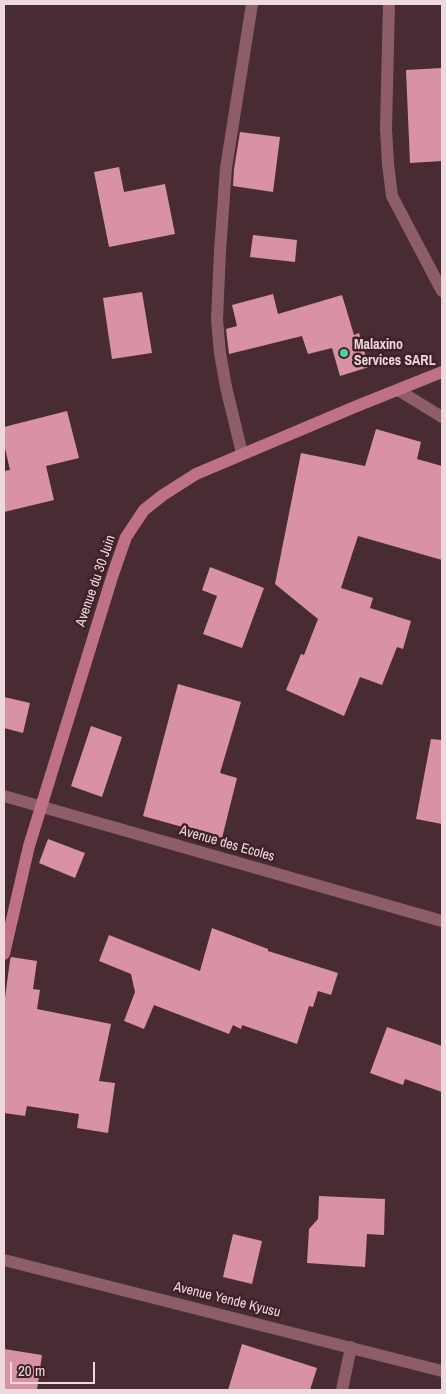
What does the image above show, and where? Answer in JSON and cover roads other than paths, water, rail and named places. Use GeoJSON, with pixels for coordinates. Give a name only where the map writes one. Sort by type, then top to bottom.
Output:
{"type":"FeatureCollection","features":[{"type":"Feature","properties":{"kind":"street"},"geometry":{"type":"LineString","coordinates":[[242,454],[226,387],[217,320],[226,168],[252,4]]}},
{"type":"Feature","properties":{"kind":"street"},"geometry":{"type":"LineString","coordinates":[[389,4],[386,128],[392,196],[442,291]]}},
{"type":"Feature","properties":{"kind":"street","name":"Avenue du 30 Juin"},"geometry":{"type":"LineString","coordinates":[[4,954],[40,807],[113,574],[126,537],[144,510],[163,495],[196,474],[442,372]]}},
{"type":"Feature","properties":{"kind":"street"},"geometry":{"type":"LineString","coordinates":[[398,390],[442,417]]}},
{"type":"Feature","properties":{"kind":"street","name":"Avenue des Ecoles"},"geometry":{"type":"LineString","coordinates":[[4,796],[442,921]]}},
{"type":"Feature","properties":{"kind":"street","name":"Avenue Yende Kyusu"},"geometry":{"type":"LineString","coordinates":[[4,1260],[442,1371]]}},
{"type":"Feature","properties":{"kind":"street"},"geometry":{"type":"LineString","coordinates":[[342,1390],[351,1347]]}},
{"type":"Feature","properties":{"kind":"place","name":"Malaxino Services SARL"},"geometry":{"type":"Point","coordinates":[344,353]}}]}
